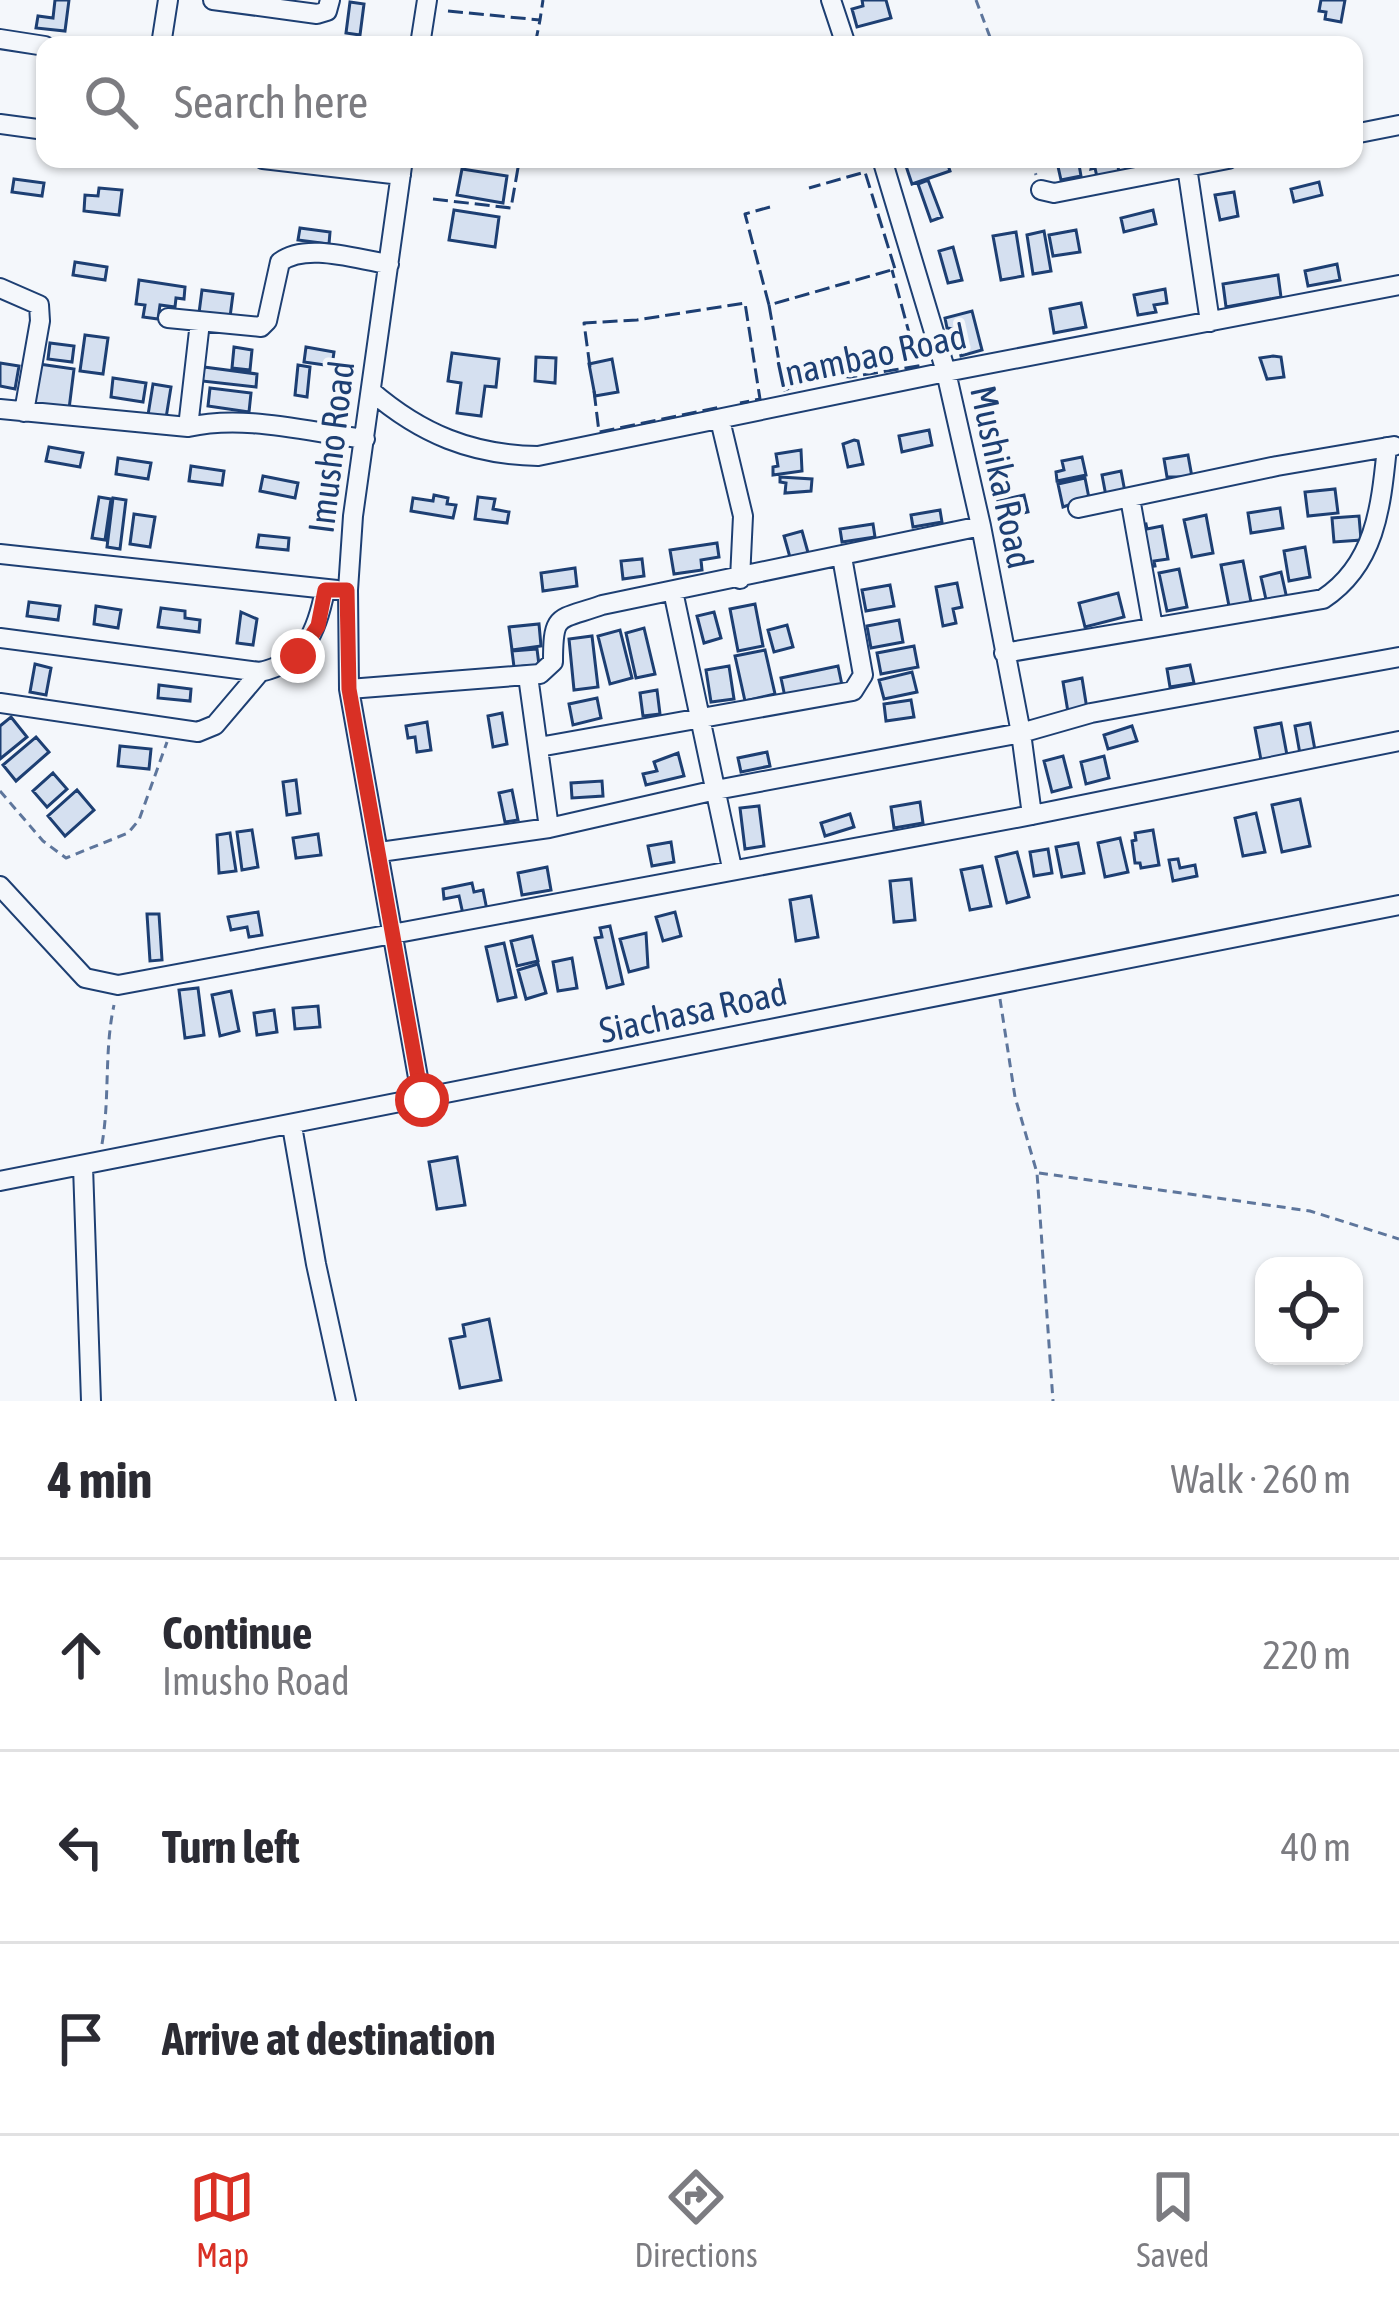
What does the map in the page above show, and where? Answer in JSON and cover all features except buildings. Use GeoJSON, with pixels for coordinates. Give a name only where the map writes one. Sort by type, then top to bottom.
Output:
{"type":"FeatureCollection","features":[{"type":"Feature","properties":{"kind":"street"},"geometry":{"type":"LineString","coordinates":[[162,36],[168,0]]}},
{"type":"Feature","properties":{"kind":"street"},"geometry":{"type":"LineString","coordinates":[[213,0],[317,14],[327,10],[330,0]]}},
{"type":"Feature","properties":{"kind":"street"},"geometry":{"type":"LineString","coordinates":[[421,36],[427,0]]}},
{"type":"Feature","properties":{"kind":"street"},"geometry":{"type":"LineString","coordinates":[[830,0],[843,36]]}},
{"type":"Feature","properties":{"kind":"street"},"geometry":{"type":"LineString","coordinates":[[0,39],[36,45]]}},
{"type":"Feature","properties":{"kind":"street"},"geometry":{"type":"LineString","coordinates":[[0,124],[36,129]]}},
{"type":"Feature","properties":{"kind":"street"},"geometry":{"type":"LineString","coordinates":[[1363,132],[1399,125]]}},
{"type":"Feature","properties":{"kind":"street","name":"Imusho Road"},"geometry":{"type":"LineString","coordinates":[[402,168],[347,590],[349,689],[422,1100]]}},
{"type":"Feature","properties":{"kind":"street","name":"Mushika Road"},"geometry":{"type":"LineString","coordinates":[[885,168],[946,372],[981,526],[1032,814]]}},
{"type":"Feature","properties":{"kind":"street"},"geometry":{"type":"LineString","coordinates":[[1041,190],[1054,193],[1182,168]]}},
{"type":"Feature","properties":{"kind":"street"},"geometry":{"type":"LineString","coordinates":[[1187,168],[1210,322]]}},
{"type":"Feature","properties":{"kind":"street"},"geometry":{"type":"LineString","coordinates":[[168,318],[261,327],[267,321],[280,262],[288,256],[312,254],[388,264]]}},
{"type":"Feature","properties":{"kind":"street","name":"Inambao Road"},"geometry":{"type":"LineString","coordinates":[[371,391],[402,418],[438,438],[507,455],[538,456],[1399,285]]}},
{"type":"Feature","properties":{"kind":"street"},"geometry":{"type":"LineString","coordinates":[[0,288],[39,305],[24,412]]}},
{"type":"Feature","properties":{"kind":"street"},"geometry":{"type":"LineString","coordinates":[[188,427],[200,322]]}},
{"type":"Feature","properties":{"kind":"street"},"geometry":{"type":"LineString","coordinates":[[0,409],[188,427],[215,421],[249,422],[365,439]]}},
{"type":"Feature","properties":{"kind":"street"},"geometry":{"type":"LineString","coordinates":[[720,420],[743,516],[740,579]]}},
{"type":"Feature","properties":{"kind":"street"},"geometry":{"type":"LineString","coordinates":[[1004,653],[1323,599],[1341,587],[1370,545],[1393,447],[1078,508]]}},
{"type":"Feature","properties":{"kind":"street"},"geometry":{"type":"LineString","coordinates":[[1130,498],[1153,627]]}},
{"type":"Feature","properties":{"kind":"street"},"geometry":{"type":"LineString","coordinates":[[349,689],[548,671],[553,662],[553,628],[560,620],[602,605],[981,526]]}},
{"type":"Feature","properties":{"kind":"street"},"geometry":{"type":"LineString","coordinates":[[0,554],[347,590]]}},
{"type":"Feature","properties":{"kind":"street"},"geometry":{"type":"LineString","coordinates":[[539,747],[853,691],[863,675],[842,557]]}},
{"type":"Feature","properties":{"kind":"street"},"geometry":{"type":"LineString","coordinates":[[0,638],[260,672],[298,656],[318,626],[325,590]]}},
{"type":"Feature","properties":{"kind":"street"},"geometry":{"type":"LineString","coordinates":[[674,591],[732,868]]}},
{"type":"Feature","properties":{"kind":"street"},"geometry":{"type":"LineString","coordinates":[[380,852],[549,828],[716,790],[1021,733],[1091,713],[1399,657]]}},
{"type":"Feature","properties":{"kind":"street"},"geometry":{"type":"LineString","coordinates":[[0,703],[198,732],[215,725],[260,672]]}},
{"type":"Feature","properties":{"kind":"street"},"geometry":{"type":"LineString","coordinates":[[528,676],[549,828]]}},
{"type":"Feature","properties":{"kind":"street"},"geometry":{"type":"LineString","coordinates":[[0,886],[85,978],[118,985],[395,936],[1399,741]]}},
{"type":"Feature","properties":{"kind":"street","name":"Siachasa Road"},"geometry":{"type":"LineString","coordinates":[[0,1181],[1399,905]]}},
{"type":"Feature","properties":{"kind":"street"},"geometry":{"type":"LineString","coordinates":[[292,1126],[346,1401]]}},
{"type":"Feature","properties":{"kind":"street"},"geometry":{"type":"LineString","coordinates":[[91,1401],[92,1164]]}},
{"type":"Feature","properties":{"kind":"path"},"geometry":{"type":"LineString","coordinates":[[976,0],[990,36]]}},
{"type":"Feature","properties":{"kind":"path"},"geometry":{"type":"LineString","coordinates":[[0,791],[43,841],[66,857],[128,833],[139,820],[171,729]]}},
{"type":"Feature","properties":{"kind":"path"},"geometry":{"type":"LineString","coordinates":[[92,1164],[108,1111],[108,1033],[118,985]]}},
{"type":"Feature","properties":{"kind":"path"},"geometry":{"type":"LineString","coordinates":[[998,985],[1016,1097],[1037,1173],[1053,1401]]}},
{"type":"Feature","properties":{"kind":"path"},"geometry":{"type":"LineString","coordinates":[[1037,1173],[1310,1211],[1399,1239]]}},
{"type":"Feature","properties":{"kind":"fence"},"geometry":{"type":"LineString","coordinates":[[448,11],[540,20],[543,0]]}},
{"type":"Feature","properties":{"kind":"fence"},"geometry":{"type":"LineString","coordinates":[[537,36],[540,20]]}},
{"type":"Feature","properties":{"kind":"fence"},"geometry":{"type":"LineString","coordinates":[[433,199],[511,208],[518,168]]}},
{"type":"Feature","properties":{"kind":"fence"},"geometry":{"type":"LineString","coordinates":[[770,207],[745,214],[769,305],[895,269],[865,172],[809,188]]}},
{"type":"Feature","properties":{"kind":"fence"},"geometry":{"type":"LineString","coordinates":[[769,305],[784,390],[830,375],[850,377],[918,366],[892,270]]}},
{"type":"Feature","properties":{"kind":"fence"},"geometry":{"type":"LineString","coordinates":[[590,367],[584,323],[745,303],[760,399],[740,403]]}},
{"type":"Feature","properties":{"kind":"fence"},"geometry":{"type":"LineString","coordinates":[[594,391],[599,432],[721,407]]}},
{"type":"Feature","properties":{"kind":"route"},"geometry":{"type":"LineString","coordinates":[[298,656],[318,626],[325,590],[347,590],[349,689],[422,1100]]}}]}
